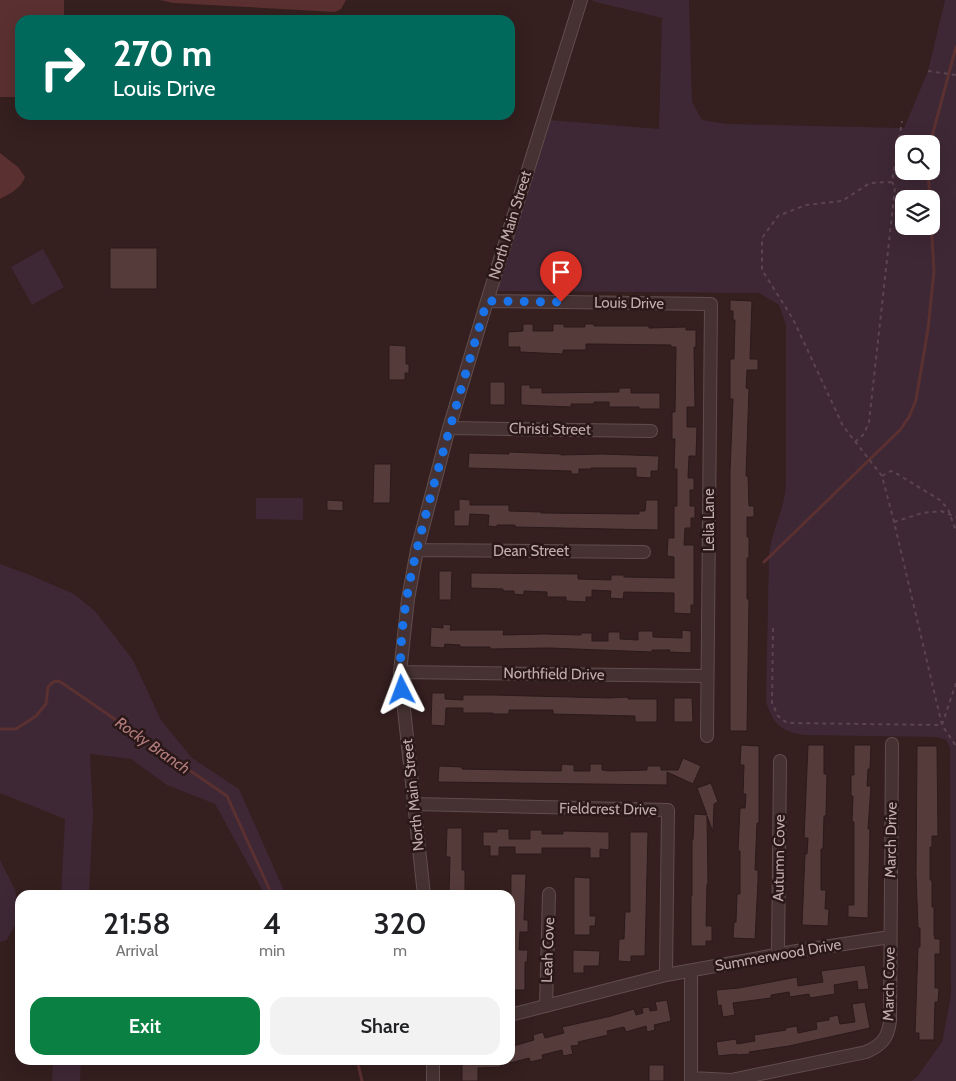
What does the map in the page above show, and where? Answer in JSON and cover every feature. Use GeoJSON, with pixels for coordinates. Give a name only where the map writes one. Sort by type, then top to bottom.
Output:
{"type":"FeatureCollection","features":[{"type":"Feature","properties":{"kind":"street","name":"North Main Street"},"geometry":{"type":"LineString","coordinates":[[423,890],[400,672],[403,634],[417,550],[449,428],[581,0]]}},
{"type":"Feature","properties":{"kind":"street","name":"Louis Drive"},"geometry":{"type":"LineString","coordinates":[[487,301],[711,304]]}},
{"type":"Feature","properties":{"kind":"street","name":"Lelia Lane"},"geometry":{"type":"LineString","coordinates":[[707,736],[711,304]]}},
{"type":"Feature","properties":{"kind":"street","name":"Christi Street"},"geometry":{"type":"LineString","coordinates":[[449,428],[651,431]]}},
{"type":"Feature","properties":{"kind":"street","name":"Dean Street"},"geometry":{"type":"LineString","coordinates":[[417,550],[644,552]]}},
{"type":"Feature","properties":{"kind":"street","name":"Northfield Drive"},"geometry":{"type":"LineString","coordinates":[[400,672],[708,676]]}},
{"type":"Feature","properties":{"kind":"street","name":"March Drive"},"geometry":{"type":"LineString","coordinates":[[890,937],[892,744]]}},
{"type":"Feature","properties":{"kind":"street","name":"Autumn Cove"},"geometry":{"type":"LineString","coordinates":[[778,954],[780,761]]}},
{"type":"Feature","properties":{"kind":"street","name":"Fieldcrest Drive"},"geometry":{"type":"LineString","coordinates":[[413,804],[668,810],[666,975]]}},
{"type":"Feature","properties":{"kind":"street","name":"Leah Cove"},"geometry":{"type":"LineString","coordinates":[[546,1006],[549,894]]}},
{"type":"Feature","properties":{"kind":"street","name":"Summerwood Drive"},"geometry":{"type":"LineString","coordinates":[[515,1014],[666,975],[778,954],[890,937]]}},
{"type":"Feature","properties":{"kind":"street","name":"March Cove"},"geometry":{"type":"LineString","coordinates":[[691,1080],[731,1080],[866,1052],[876,1048],[883,1042],[888,1032],[890,1021],[890,937]]}},
{"type":"Feature","properties":{"kind":"street"},"geometry":{"type":"LineString","coordinates":[[691,971],[691,1080]]}},
{"type":"Feature","properties":{"kind":"street"},"geometry":{"type":"LineString","coordinates":[[433,1065],[433,1081]]}},
{"type":"Feature","properties":{"kind":"path"},"geometry":{"type":"LineString","coordinates":[[928,71],[956,75]]}},
{"type":"Feature","properties":{"kind":"path"},"geometry":{"type":"LineString","coordinates":[[855,442],[864,434],[869,422],[894,197],[892,182],[902,121]]}},
{"type":"Feature","properties":{"kind":"path"},"geometry":{"type":"LineString","coordinates":[[892,182],[870,183],[842,201],[806,206],[778,216],[762,238],[762,270],[793,319],[843,426],[882,476],[942,726],[956,746]]}},
{"type":"Feature","properties":{"kind":"path"},"geometry":{"type":"LineString","coordinates":[[882,476],[891,471],[894,472],[940,500],[948,509],[956,531]]}},
{"type":"Feature","properties":{"kind":"path"},"geometry":{"type":"LineString","coordinates":[[894,522],[922,513],[941,511],[956,517]]}},
{"type":"Feature","properties":{"kind":"path"},"geometry":{"type":"LineString","coordinates":[[773,628],[772,703],[778,716],[787,723],[942,726]]}},
{"type":"Feature","properties":{"kind":"path"},"geometry":{"type":"LineString","coordinates":[[942,726],[956,683]]}},
{"type":"Feature","properties":{"kind":"shaded area"},"geometry":{"type":"Polygon","coordinates":[[[0,0],[64,0],[64,15],[15,15],[15,97],[0,97],[0,0]]]}},
{"type":"Feature","properties":{"kind":"shaded area"},"geometry":{"type":"Polygon","coordinates":[[[160,0],[346,0],[341,9],[335,12],[173,3],[160,0]]]}},
{"type":"Feature","properties":{"kind":"shaded area"},"geometry":{"type":"Polygon","coordinates":[[[689,0],[692,102],[702,120],[727,124],[904,128],[928,71],[945,0],[956,0],[956,1081],[911,1081],[916,1078],[942,1042],[951,996],[950,747],[946,740],[936,737],[796,734],[783,729],[775,721],[766,701],[769,554],[786,485],[786,325],[779,305],[759,293],[496,291],[549,120],[659,129],[662,18],[592,1],[689,0]]]}},
{"type":"Feature","properties":{"kind":"shaded area"},"geometry":{"type":"Polygon","coordinates":[[[0,153],[18,167],[25,177],[18,187],[0,199],[0,153]]]}},
{"type":"Feature","properties":{"kind":"shaded area"},"geometry":{"type":"Polygon","coordinates":[[[43,249],[64,287],[32,305],[11,267],[43,249]]]}},
{"type":"Feature","properties":{"kind":"shaded area"},"geometry":{"type":"Polygon","coordinates":[[[256,498],[303,498],[303,520],[256,519],[256,498]]]}},
{"type":"Feature","properties":{"kind":"shaded area"},"geometry":{"type":"Polygon","coordinates":[[[0,564],[74,594],[95,611],[133,660],[161,720],[192,758],[239,789],[284,890],[262,890],[215,804],[167,785],[131,759],[90,754],[93,813],[89,890],[61,890],[65,819],[0,793],[0,564]]]}},
{"type":"Feature","properties":{"kind":"shaded area"},"geometry":{"type":"Polygon","coordinates":[[[0,860],[15,890],[15,925],[7,940],[0,942],[0,860]]]}},
{"type":"Feature","properties":{"kind":"shaded area"},"geometry":{"type":"Polygon","coordinates":[[[53,1065],[81,1065],[80,1081],[52,1081],[53,1065]]]}},
{"type":"Feature","properties":{"kind":"building"},"geometry":{"type":"Polygon","coordinates":[[[110,248],[157,248],[157,289],[110,289],[110,248]]]}},
{"type":"Feature","properties":{"kind":"building"},"geometry":{"type":"Polygon","coordinates":[[[730,300],[752,301],[750,359],[758,359],[758,370],[747,370],[746,388],[749,389],[746,476],[748,476],[749,506],[754,506],[754,517],[747,517],[749,558],[747,558],[747,599],[749,599],[747,731],[730,731],[730,471],[733,399],[730,399],[730,359],[734,359],[735,320],[733,320],[733,311],[730,311],[730,300]]]}},
{"type":"Feature","properties":{"kind":"building"},"geometry":{"type":"Polygon","coordinates":[[[523,324],[533,324],[533,331],[553,331],[553,324],[564,324],[564,327],[585,327],[585,324],[594,324],[594,326],[649,326],[649,328],[686,327],[686,330],[696,330],[696,347],[694,347],[695,407],[687,407],[687,427],[697,427],[696,456],[689,456],[688,478],[694,478],[694,490],[690,490],[690,506],[695,506],[695,518],[691,518],[691,528],[685,528],[684,545],[694,545],[694,605],[691,605],[691,614],[674,613],[674,593],[624,592],[623,599],[610,598],[611,591],[592,590],[592,597],[586,597],[586,602],[566,601],[566,597],[547,597],[547,592],[524,591],[524,595],[514,594],[514,591],[503,591],[503,589],[471,588],[471,573],[578,574],[578,579],[611,580],[611,575],[674,578],[674,557],[667,556],[668,538],[674,538],[674,506],[677,506],[677,469],[674,469],[675,439],[672,439],[672,412],[675,412],[676,347],[671,347],[671,345],[586,344],[586,350],[563,350],[563,354],[520,352],[520,347],[508,347],[508,332],[523,331],[523,324]]]}},
{"type":"Feature","properties":{"kind":"building"},"geometry":{"type":"Polygon","coordinates":[[[389,345],[406,346],[406,364],[409,364],[409,373],[405,373],[405,380],[389,380],[389,345]]]}},
{"type":"Feature","properties":{"kind":"building"},"geometry":{"type":"Polygon","coordinates":[[[490,382],[505,382],[505,405],[490,405],[490,382]]]}},
{"type":"Feature","properties":{"kind":"building"},"geometry":{"type":"Polygon","coordinates":[[[521,385],[530,385],[530,388],[542,388],[542,393],[619,392],[619,388],[631,388],[631,393],[660,393],[660,409],[609,407],[609,402],[571,404],[571,407],[521,405],[521,385]]]}},
{"type":"Feature","properties":{"kind":"building"},"geometry":{"type":"Polygon","coordinates":[[[509,452],[561,455],[659,456],[658,471],[651,471],[651,478],[636,477],[636,468],[579,469],[579,474],[571,474],[571,471],[468,468],[469,453],[509,454],[509,452]]]}},
{"type":"Feature","properties":{"kind":"building"},"geometry":{"type":"Polygon","coordinates":[[[374,464],[391,464],[390,503],[373,503],[374,464]]]}},
{"type":"Feature","properties":{"kind":"building"},"geometry":{"type":"Polygon","coordinates":[[[459,499],[470,500],[470,505],[509,505],[509,511],[639,514],[639,511],[645,511],[646,500],[658,500],[658,530],[515,527],[515,525],[497,525],[497,527],[488,526],[489,515],[470,514],[469,526],[454,526],[454,510],[459,510],[459,499]]]}},
{"type":"Feature","properties":{"kind":"building"},"geometry":{"type":"Polygon","coordinates":[[[327,500],[343,501],[343,511],[327,510],[327,500]]]}},
{"type":"Feature","properties":{"kind":"building"},"geometry":{"type":"Polygon","coordinates":[[[439,571],[452,571],[451,600],[439,600],[439,571]]]}},
{"type":"Feature","properties":{"kind":"building"},"geometry":{"type":"Polygon","coordinates":[[[443,624],[451,625],[450,630],[504,630],[503,635],[581,635],[581,633],[592,633],[592,641],[608,641],[608,632],[620,632],[620,639],[638,640],[638,631],[653,631],[653,637],[682,638],[682,630],[691,631],[691,653],[669,652],[670,650],[652,650],[652,652],[550,648],[490,649],[490,647],[460,647],[460,645],[445,644],[444,648],[430,647],[431,627],[443,628],[443,624]]]}},
{"type":"Feature","properties":{"kind":"building"},"geometry":{"type":"Polygon","coordinates":[[[432,693],[445,693],[445,699],[463,700],[463,695],[657,699],[657,722],[635,722],[635,716],[553,714],[553,710],[509,710],[509,714],[493,714],[463,713],[463,708],[446,708],[445,726],[431,725],[432,693]]]}},
{"type":"Feature","properties":{"kind":"building"},"geometry":{"type":"Polygon","coordinates":[[[674,698],[692,698],[693,722],[674,722],[674,698]]]}},
{"type":"Feature","properties":{"kind":"building"},"geometry":{"type":"Polygon","coordinates":[[[741,745],[759,746],[759,823],[757,823],[755,870],[758,870],[758,881],[755,939],[733,938],[734,922],[736,922],[737,894],[740,894],[740,851],[738,851],[740,808],[745,808],[746,794],[743,794],[744,765],[740,765],[741,745]]]}},
{"type":"Feature","properties":{"kind":"building"},"geometry":{"type":"Polygon","coordinates":[[[808,745],[824,745],[824,774],[827,774],[826,816],[824,816],[823,849],[821,849],[821,890],[826,890],[825,909],[829,909],[828,926],[802,925],[805,854],[807,854],[808,838],[804,838],[808,745]]]}},
{"type":"Feature","properties":{"kind":"building"},"geometry":{"type":"Polygon","coordinates":[[[854,745],[871,745],[867,786],[871,786],[868,829],[870,829],[868,918],[848,917],[848,905],[854,905],[854,822],[852,822],[853,796],[851,796],[851,775],[854,775],[854,745]]]}},
{"type":"Feature","properties":{"kind":"building"},"geometry":{"type":"Polygon","coordinates":[[[917,746],[937,746],[938,836],[932,836],[932,847],[930,847],[930,880],[932,880],[932,907],[934,907],[934,934],[935,939],[940,939],[940,954],[935,954],[935,988],[939,988],[938,1002],[935,1002],[934,1040],[919,1040],[919,1033],[915,1033],[918,947],[920,947],[916,874],[917,746]]]}},
{"type":"Feature","properties":{"kind":"building"},"geometry":{"type":"Polygon","coordinates":[[[683,758],[701,766],[693,784],[667,772],[667,785],[438,782],[439,766],[462,767],[462,769],[561,771],[562,764],[574,765],[574,771],[590,771],[590,764],[602,764],[602,770],[609,771],[647,770],[647,766],[661,766],[661,770],[678,770],[683,758]]]}},
{"type":"Feature","properties":{"kind":"building"},"geometry":{"type":"Polygon","coordinates":[[[711,783],[718,802],[714,804],[713,832],[707,816],[708,884],[706,926],[712,926],[712,941],[706,941],[706,946],[691,946],[694,814],[707,815],[697,788],[711,783]]]}},
{"type":"Feature","properties":{"kind":"building"},"geometry":{"type":"Polygon","coordinates":[[[447,828],[462,828],[462,870],[465,870],[465,890],[449,890],[450,857],[446,857],[447,828]]]}},
{"type":"Feature","properties":{"kind":"building"},"geometry":{"type":"Polygon","coordinates":[[[497,829],[509,829],[509,839],[530,839],[530,830],[542,830],[542,834],[563,834],[563,831],[609,832],[609,850],[600,849],[600,858],[590,858],[590,848],[542,848],[542,854],[515,854],[515,847],[499,847],[499,856],[490,856],[490,846],[483,846],[483,832],[497,832],[497,829]]]}},
{"type":"Feature","properties":{"kind":"building"},"geometry":{"type":"Polygon","coordinates":[[[630,832],[648,832],[645,956],[631,956],[631,962],[618,961],[619,939],[624,939],[625,912],[630,912],[630,832]]]}},
{"type":"Feature","properties":{"kind":"building"},"geometry":{"type":"Polygon","coordinates":[[[511,874],[526,874],[524,920],[528,920],[528,932],[520,932],[519,950],[528,950],[527,962],[525,962],[525,990],[515,990],[515,890],[511,890],[511,874]]]}},
{"type":"Feature","properties":{"kind":"building"},"geometry":{"type":"Polygon","coordinates":[[[574,877],[590,878],[590,916],[596,916],[595,926],[590,926],[590,935],[574,935],[574,877]]]}},
{"type":"Feature","properties":{"kind":"building"},"geometry":{"type":"Polygon","coordinates":[[[573,950],[600,951],[599,966],[584,966],[584,973],[573,973],[573,950]]]}},
{"type":"Feature","properties":{"kind":"building"},"geometry":{"type":"Polygon","coordinates":[[[865,965],[869,989],[858,990],[857,981],[834,985],[835,994],[810,998],[809,994],[790,997],[789,992],[771,995],[771,998],[733,1003],[735,1015],[723,1017],[721,1005],[718,1006],[716,990],[739,988],[797,977],[798,986],[823,982],[821,971],[865,965]]]}},
{"type":"Feature","properties":{"kind":"building"},"geometry":{"type":"Polygon","coordinates":[[[667,1000],[671,1021],[654,1025],[655,1030],[647,1032],[646,1026],[626,1032],[624,1027],[607,1031],[608,1035],[578,1042],[579,1045],[571,1046],[573,1054],[563,1056],[562,1050],[542,1055],[543,1059],[530,1062],[529,1058],[515,1062],[515,1046],[534,1040],[533,1035],[543,1032],[545,1038],[564,1033],[562,1027],[634,1009],[636,1015],[643,1013],[642,1008],[649,1007],[650,1011],[657,1010],[655,1002],[667,1000]]]}},
{"type":"Feature","properties":{"kind":"building"},"geometry":{"type":"Polygon","coordinates":[[[865,1002],[870,1028],[789,1046],[749,1052],[750,1054],[718,1056],[716,1042],[736,1039],[737,1044],[755,1041],[754,1035],[786,1030],[785,1028],[797,1026],[798,1033],[817,1029],[816,1022],[829,1020],[829,1017],[838,1015],[840,1024],[855,1022],[852,1004],[865,1002]]]}},
{"type":"Feature","properties":{"kind":"building"},"geometry":{"type":"Polygon","coordinates":[[[462,1065],[500,1065],[501,1067],[478,1068],[478,1081],[462,1081],[462,1065]]]}},
{"type":"Feature","properties":{"kind":"building"},"geometry":{"type":"Polygon","coordinates":[[[649,1065],[664,1065],[664,1081],[649,1081],[649,1065]]]}},
{"type":"Feature","properties":{"kind":"waterway"},"geometry":{"type":"LineString","coordinates":[[932,135],[956,47]]}},
{"type":"Feature","properties":{"kind":"waterway"},"geometry":{"type":"LineString","coordinates":[[929,180],[929,190]]}},
{"type":"Feature","properties":{"kind":"waterway"},"geometry":{"type":"LineString","coordinates":[[764,562],[900,430],[909,417],[916,400],[928,329],[934,271],[932,235]]}},
{"type":"Feature","properties":{"kind":"waterway","name":"Rocky Branch"},"geometry":{"type":"LineString","coordinates":[[0,729],[16,729],[36,716],[46,704],[48,687],[53,682],[59,681],[227,796],[270,890]]}},
{"type":"Feature","properties":{"kind":"waterway","name":"Rocky Branch"},"geometry":{"type":"LineString","coordinates":[[358,1065],[362,1081]]}},
{"type":"Feature","properties":{"kind":"route"},"geometry":{"type":"LineString","coordinates":[[402,690],[400,672],[403,634],[417,550],[449,428],[487,301],[561,302]]}}]}
